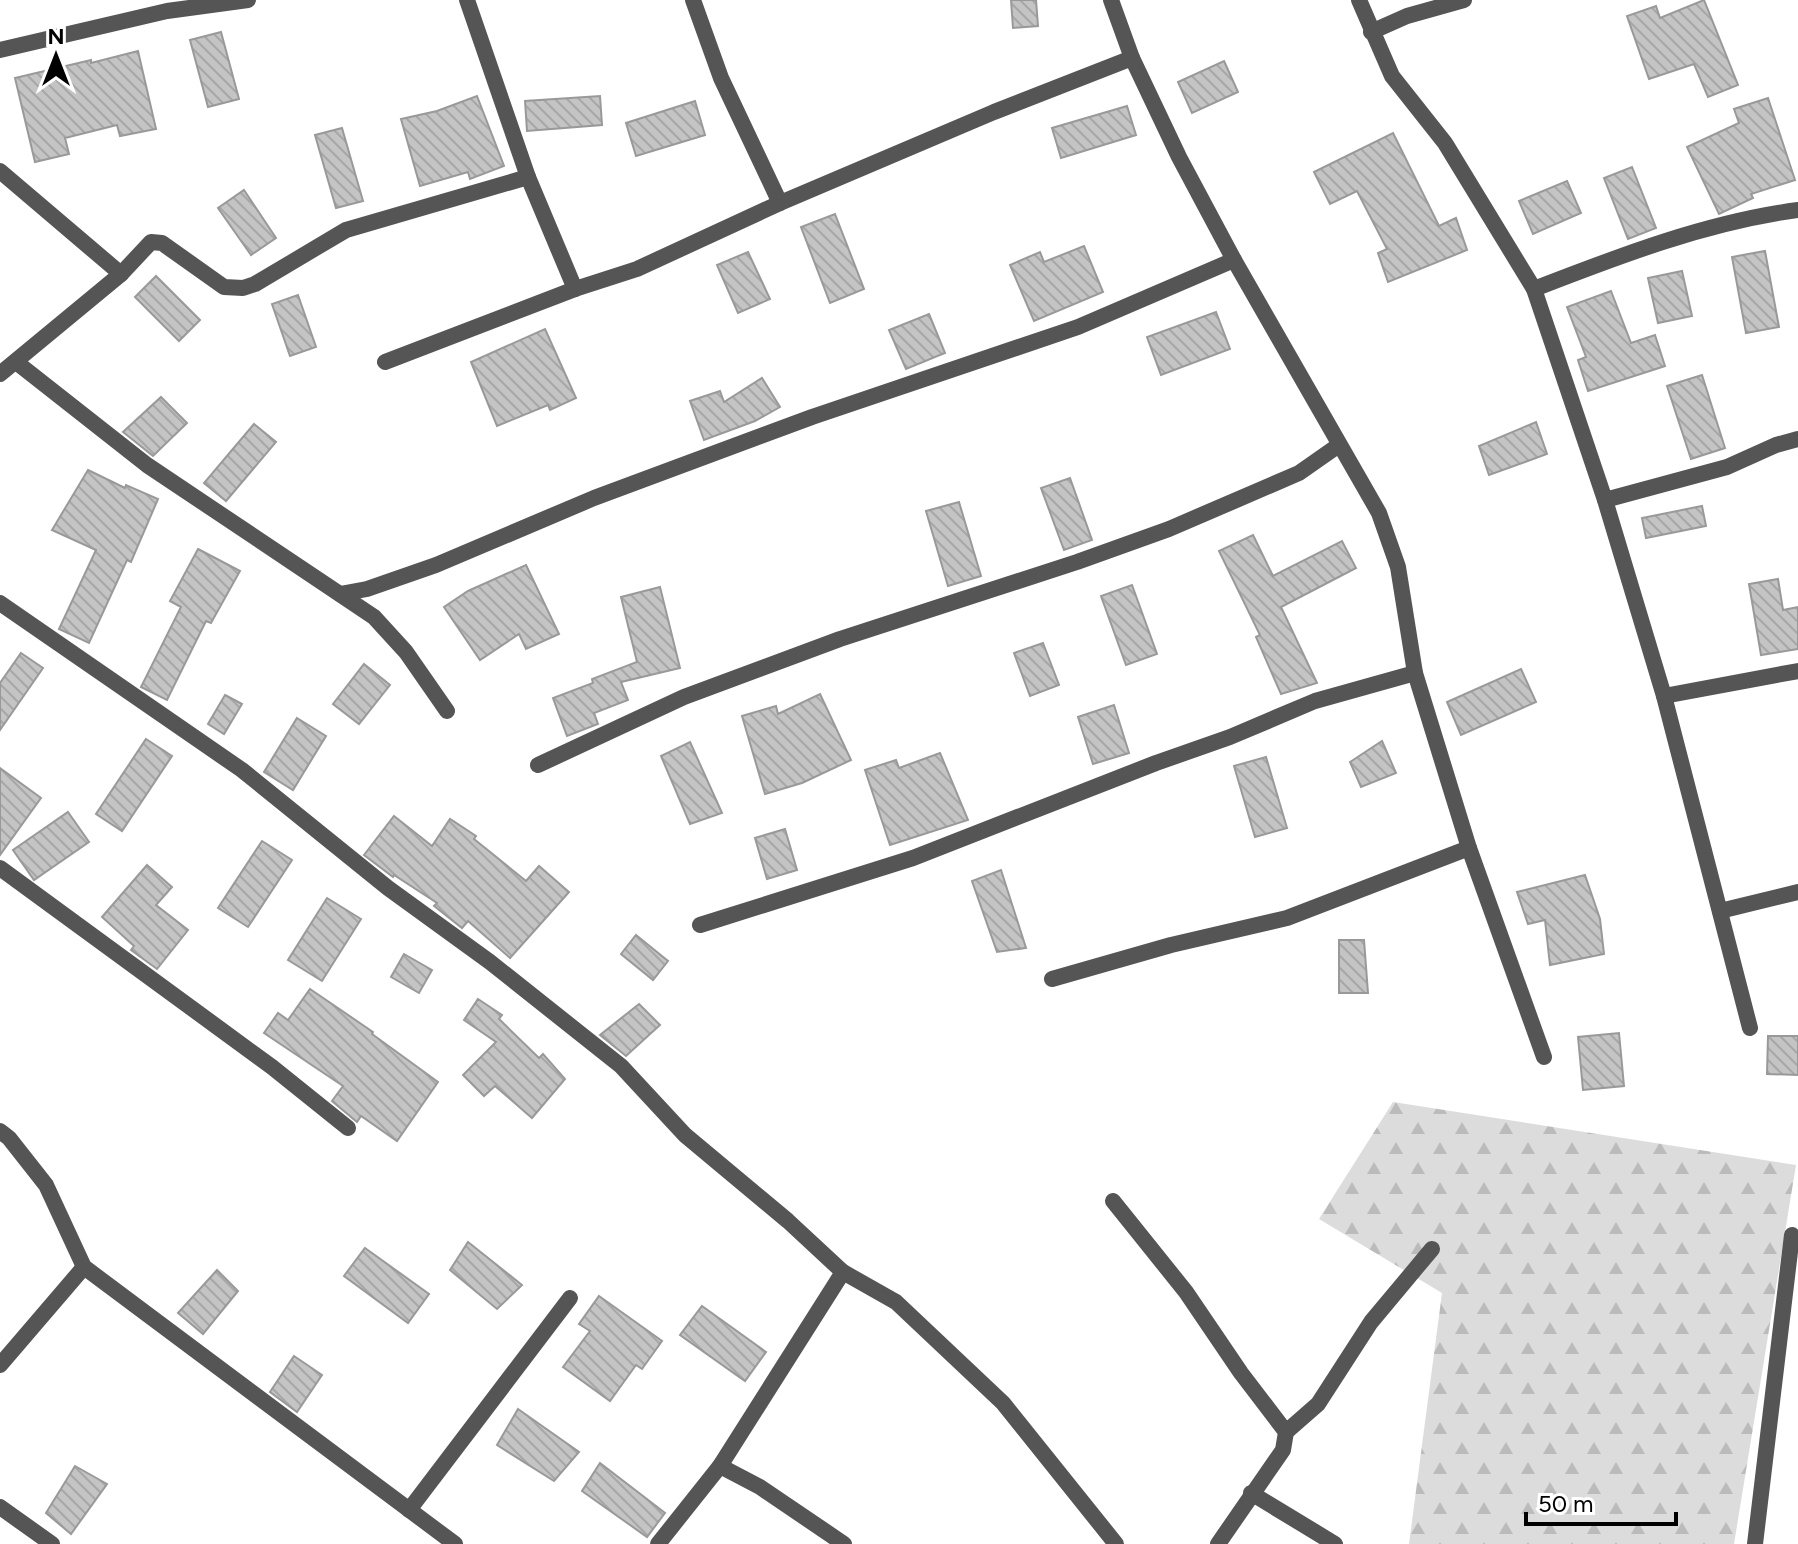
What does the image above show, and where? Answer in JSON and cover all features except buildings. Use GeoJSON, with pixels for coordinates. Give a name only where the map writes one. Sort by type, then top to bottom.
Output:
{"type":"FeatureCollection","features":[{"type":"Feature","properties":{"kind":"street"},"geometry":{"type":"LineString","coordinates":[[0,50],[167,11],[248,0]]}},
{"type":"Feature","properties":{"kind":"street"},"geometry":{"type":"LineString","coordinates":[[467,0],[528,177],[575,289]]}},
{"type":"Feature","properties":{"kind":"street"},"geometry":{"type":"LineString","coordinates":[[693,0],[721,78],[780,203]]}},
{"type":"Feature","properties":{"kind":"street"},"geometry":{"type":"LineString","coordinates":[[1111,0],[1132,58],[1179,157],[1234,260],[1379,513],[1398,567],[1415,673],[1469,848],[1544,1057]]}},
{"type":"Feature","properties":{"kind":"street"},"geometry":{"type":"LineString","coordinates":[[1359,0],[1392,76],[1445,143],[1534,289],[1605,500],[1664,696],[1750,1028]]}},
{"type":"Feature","properties":{"kind":"street"},"geometry":{"type":"LineString","coordinates":[[1371,32],[1407,16],[1464,0]]}},
{"type":"Feature","properties":{"kind":"street"},"geometry":{"type":"LineString","coordinates":[[385,362],[575,289],[637,269],[780,203],[994,112],[1132,58]]}},
{"type":"Feature","properties":{"kind":"street"},"geometry":{"type":"LineString","coordinates":[[0,171],[121,274]]}},
{"type":"Feature","properties":{"kind":"street"},"geometry":{"type":"LineString","coordinates":[[0,374],[121,274],[151,242],[162,243],[224,287],[243,288],[255,284],[346,230],[528,177]]}},
{"type":"Feature","properties":{"kind":"street"},"geometry":{"type":"LineString","coordinates":[[1534,289],[1624,254],[1760,215],[1798,210]]}},
{"type":"Feature","properties":{"kind":"street"},"geometry":{"type":"LineString","coordinates":[[340,594],[367,589],[436,565],[594,498],[812,417],[1078,327],[1234,260]]}},
{"type":"Feature","properties":{"kind":"street"},"geometry":{"type":"LineString","coordinates":[[16,362],[147,465],[374,617],[406,652],[447,711]]}},
{"type":"Feature","properties":{"kind":"street"},"geometry":{"type":"LineString","coordinates":[[1605,500],[1727,467],[1776,445],[1798,439]]}},
{"type":"Feature","properties":{"kind":"street"},"geometry":{"type":"LineString","coordinates":[[538,765],[684,697],[840,639],[1169,529],[1299,473],[1339,445]]}},
{"type":"Feature","properties":{"kind":"street"},"geometry":{"type":"LineString","coordinates":[[0,603],[242,770],[388,888],[514,981],[621,1066],[685,1135],[788,1221],[843,1272],[896,1302],[1003,1403],[1116,1544]]}},
{"type":"Feature","properties":{"kind":"street"},"geometry":{"type":"LineString","coordinates":[[1664,696],[1798,671]]}},
{"type":"Feature","properties":{"kind":"street"},"geometry":{"type":"LineString","coordinates":[[700,925],[913,858],[1315,701],[1415,673]]}},
{"type":"Feature","properties":{"kind":"street"},"geometry":{"type":"LineString","coordinates":[[1052,979],[1171,945],[1287,918],[1469,848]]}},
{"type":"Feature","properties":{"kind":"street"},"geometry":{"type":"LineString","coordinates":[[0,868],[272,1067],[348,1128]]}},
{"type":"Feature","properties":{"kind":"street"},"geometry":{"type":"LineString","coordinates":[[1720,911],[1798,892]]}},
{"type":"Feature","properties":{"kind":"street"},"geometry":{"type":"LineString","coordinates":[[0,1131],[46,1185],[84,1267],[455,1544]]}},
{"type":"Feature","properties":{"kind":"street"},"geometry":{"type":"LineString","coordinates":[[1113,1201],[1186,1292],[1286,1432]]}},
{"type":"Feature","properties":{"kind":"street"},"geometry":{"type":"LineString","coordinates":[[1755,1544],[1792,1235]]}},
{"type":"Feature","properties":{"kind":"street"},"geometry":{"type":"LineString","coordinates":[[1218,1544],[1283,1450],[1286,1432],[1318,1404],[1371,1322],[1432,1249]]}},
{"type":"Feature","properties":{"kind":"street"},"geometry":{"type":"LineString","coordinates":[[0,1365],[84,1267]]}},
{"type":"Feature","properties":{"kind":"street"},"geometry":{"type":"LineString","coordinates":[[658,1544],[720,1466],[843,1272]]}},
{"type":"Feature","properties":{"kind":"street"},"geometry":{"type":"LineString","coordinates":[[409,1510],[570,1298]]}},
{"type":"Feature","properties":{"kind":"street"},"geometry":{"type":"LineString","coordinates":[[720,1466],[760,1487],[844,1544]]}},
{"type":"Feature","properties":{"kind":"street"},"geometry":{"type":"LineString","coordinates":[[1251,1493],[1335,1544]]}},
{"type":"Feature","properties":{"kind":"street"},"geometry":{"type":"LineString","coordinates":[[0,1507],[52,1544]]}},
{"type":"Feature","properties":{"kind":"green space"},"geometry":{"type":"Polygon","coordinates":[[[1393,1102],[1796,1165],[1734,1544],[1409,1544],[1442,1293],[1319,1219],[1393,1102]]]}}]}
